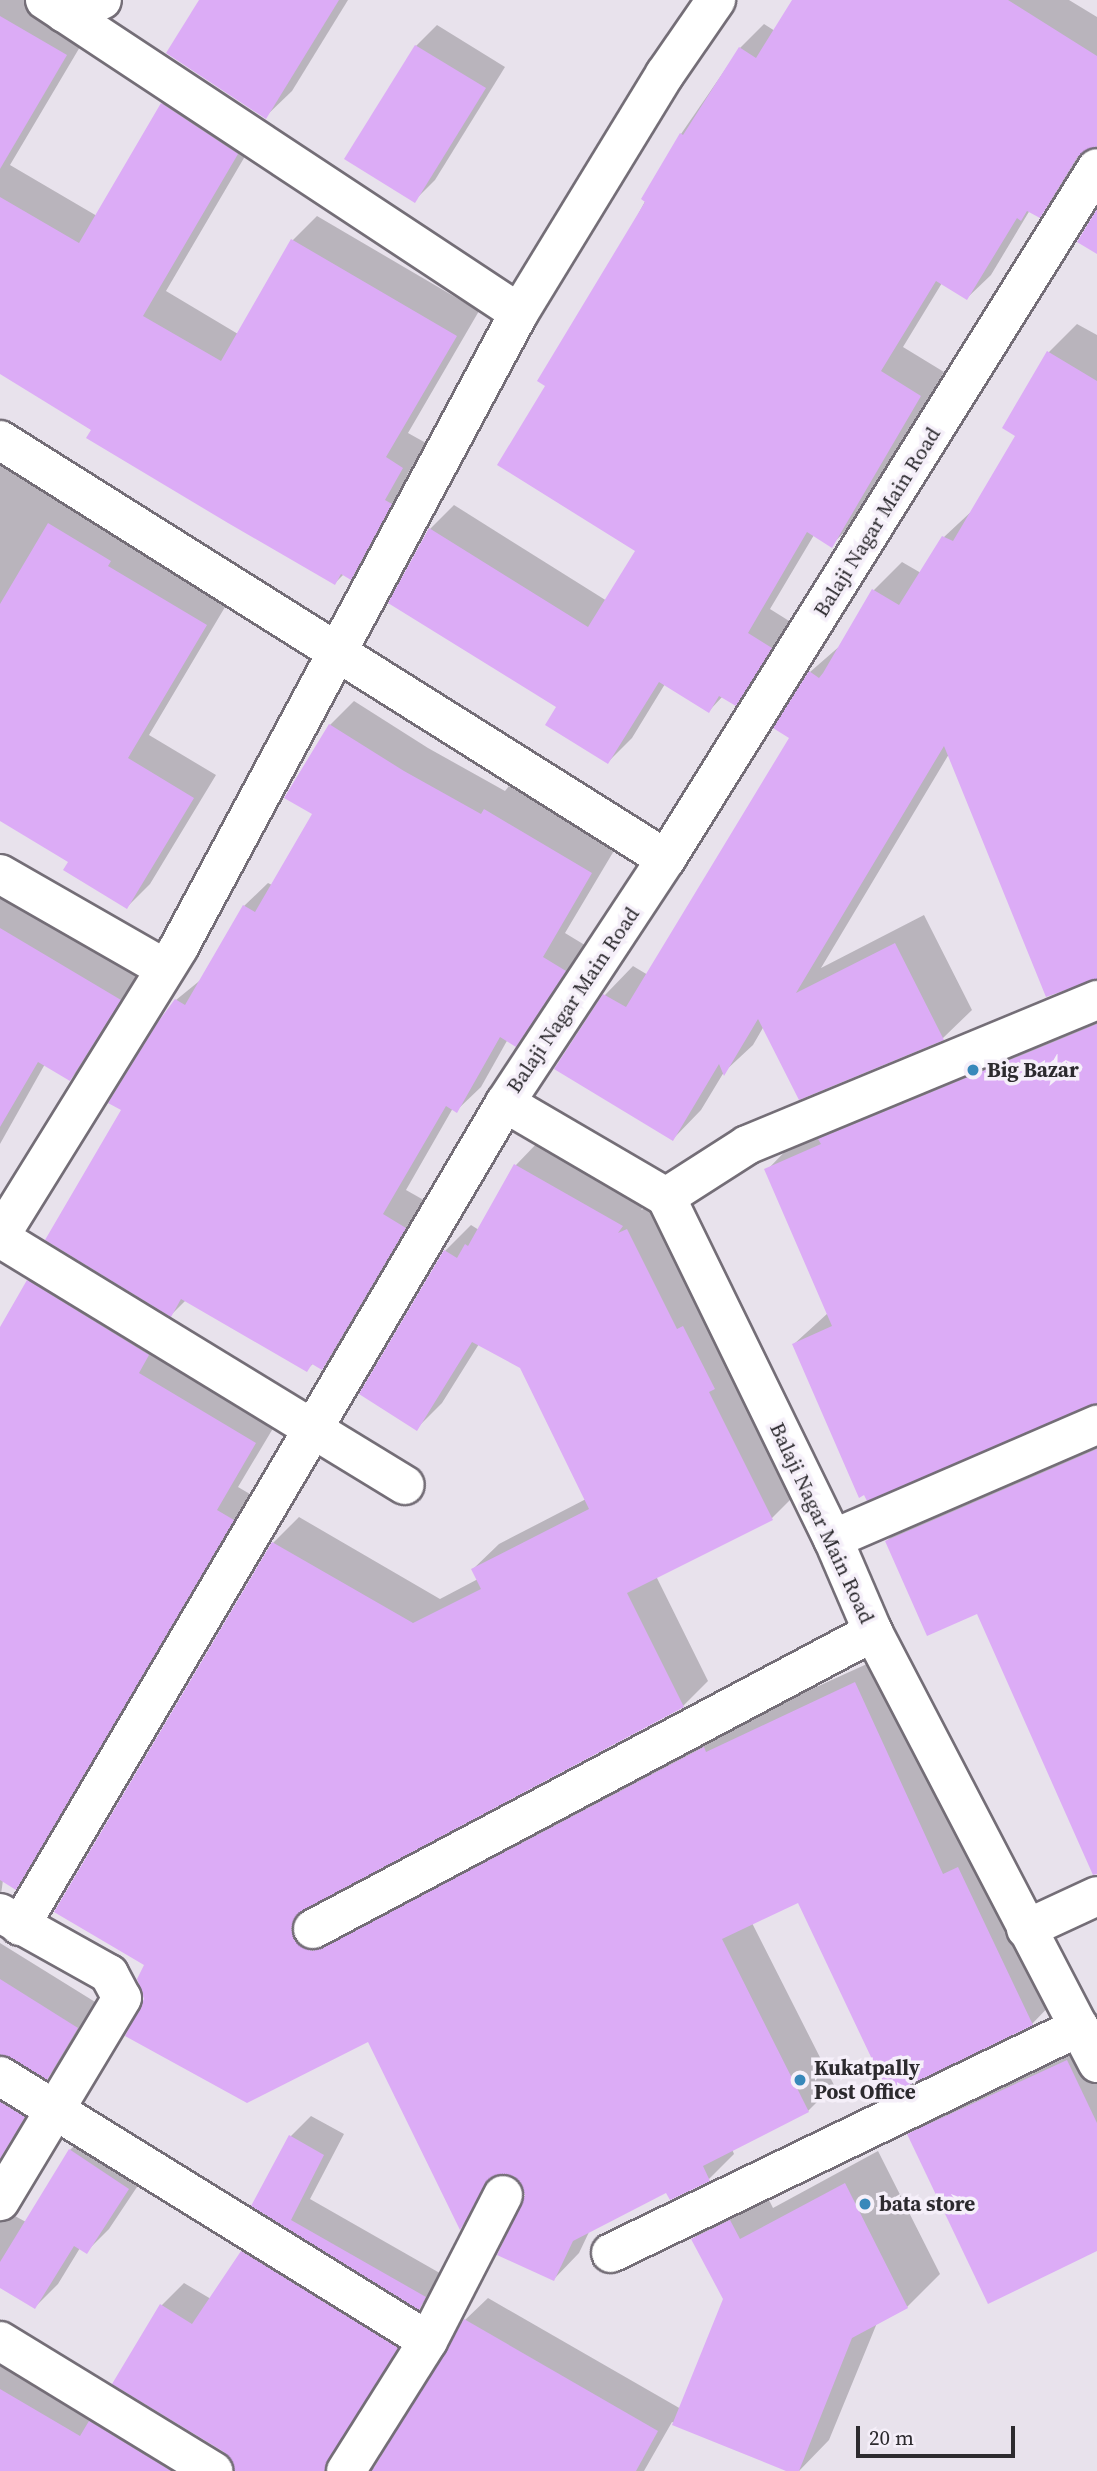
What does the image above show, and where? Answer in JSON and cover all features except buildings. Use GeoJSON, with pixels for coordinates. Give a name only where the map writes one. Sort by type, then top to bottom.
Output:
{"type":"FeatureCollection","features":[{"type":"Feature","properties":{"kind":"street"},"geometry":{"type":"LineString","coordinates":[[55,7],[102,0]]}},
{"type":"Feature","properties":{"kind":"street"},"geometry":{"type":"LineString","coordinates":[[405,1485],[313,1425],[0,1237],[164,968],[519,313],[665,74],[716,0]]}},
{"type":"Feature","properties":{"kind":"street"},"geometry":{"type":"LineString","coordinates":[[55,7],[519,313]]}},
{"type":"Feature","properties":{"kind":"street","name":"Balaji Nagar Main Road"},"geometry":{"type":"LineString","coordinates":[[1097,168],[666,859],[505,1103],[666,1197],[833,1539],[873,1632],[1097,2063]]}},
{"type":"Feature","properties":{"kind":"street"},"geometry":{"type":"LineString","coordinates":[[0,440],[666,859]]}},
{"type":"Feature","properties":{"kind":"street"},"geometry":{"type":"LineString","coordinates":[[0,874],[164,968]]}},
{"type":"Feature","properties":{"kind":"street"},"geometry":{"type":"LineString","coordinates":[[666,1197],[747,1145],[1097,1000]]}},
{"type":"Feature","properties":{"kind":"street"},"geometry":{"type":"LineString","coordinates":[[0,2201],[122,1998],[109,1974],[10,1920],[313,1425],[505,1103]]}},
{"type":"Feature","properties":{"kind":"street"},"geometry":{"type":"LineString","coordinates":[[833,1539],[1097,1425]]}},
{"type":"Feature","properties":{"kind":"street"},"geometry":{"type":"LineString","coordinates":[[313,1929],[873,1632]]}},
{"type":"Feature","properties":{"kind":"street"},"geometry":{"type":"LineString","coordinates":[[1026,1929],[1097,1896]]}},
{"type":"Feature","properties":{"kind":"street"},"geometry":{"type":"LineString","coordinates":[[611,2253],[1079,2027]]}},
{"type":"Feature","properties":{"kind":"street"},"geometry":{"type":"LineString","coordinates":[[0,2076],[428,2341]]}},
{"type":"Feature","properties":{"kind":"street"},"geometry":{"type":"LineString","coordinates":[[346,2471],[428,2341],[503,2195]]}},
{"type":"Feature","properties":{"kind":"street"},"geometry":{"type":"LineString","coordinates":[[0,2341],[213,2471]]}},
{"type":"Feature","properties":{"kind":"place","name":"Big Bazar"},"geometry":{"type":"Point","coordinates":[973,1070]}},
{"type":"Feature","properties":{"kind":"place","name":"Kukatpally Post Office"},"geometry":{"type":"Point","coordinates":[800,2080]}},
{"type":"Feature","properties":{"kind":"place","name":"bata store"},"geometry":{"type":"Point","coordinates":[865,2204]}}]}
